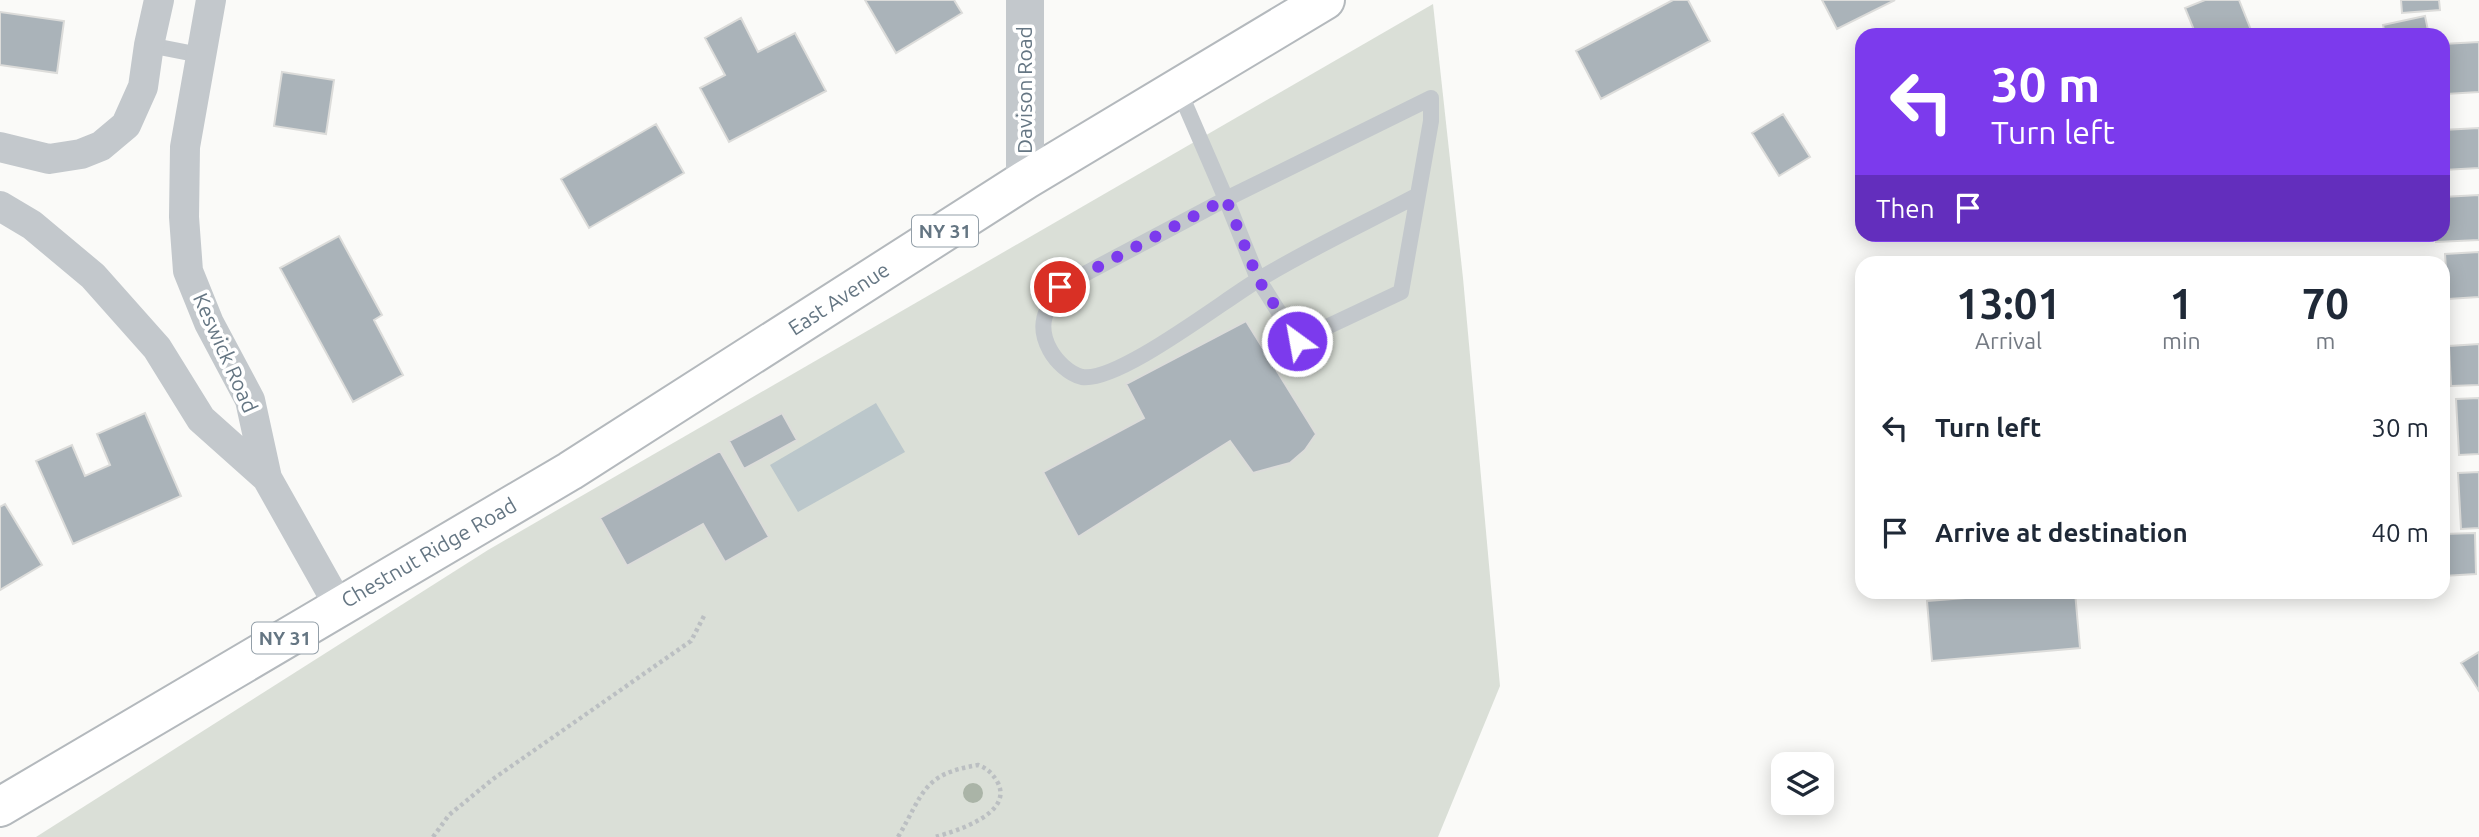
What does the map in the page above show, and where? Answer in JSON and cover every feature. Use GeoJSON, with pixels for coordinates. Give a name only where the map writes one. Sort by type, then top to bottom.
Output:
{"type":"FeatureCollection","features":[{"type":"Feature","properties":{"kind":"highway","name":"East Avenue"},"geometry":{"type":"LineString","coordinates":[[570,471],[1024,180],[1325,0]]}},
{"type":"Feature","properties":{"kind":"highway","name":"Chestnut Ridge Road"},"geometry":{"type":"LineString","coordinates":[[0,807],[570,471]]}},
{"type":"Feature","properties":{"kind":"street"},"geometry":{"type":"LineString","coordinates":[[0,147],[49,159],[81,154],[101,146],[126,125],[143,87],[159,0]]}},
{"type":"Feature","properties":{"kind":"street","name":"Keswick Road"},"geometry":{"type":"LineString","coordinates":[[211,0],[185,147],[184,217],[188,271],[209,323],[250,400],[267,478],[339,606]]}},
{"type":"Feature","properties":{"kind":"street","name":"Davison Road"},"geometry":{"type":"LineString","coordinates":[[1024,180],[1026,0]]}},
{"type":"Feature","properties":{"kind":"street"},"geometry":{"type":"LineString","coordinates":[[0,206],[32,225],[93,276],[157,348],[201,419],[267,478]]}},
{"type":"Feature","properties":{"kind":"lane"},"geometry":{"type":"LineString","coordinates":[[149,45],[200,55]]}},
{"type":"Feature","properties":{"kind":"lane"},"geometry":{"type":"LineString","coordinates":[[1178,88],[1226,199],[1258,279],[1297,341],[1401,292],[1431,121],[1431,97],[1226,199],[1060,287],[1044,313],[1045,340],[1057,362],[1082,377],[1106,373],[1153,350],[1258,279],[1418,195]]}},
{"type":"Feature","properties":{"kind":"path"},"geometry":{"type":"LineString","coordinates":[[433,837],[449,815],[493,779],[691,641],[705,614]]}},
{"type":"Feature","properties":{"kind":"path"},"geometry":{"type":"LineString","coordinates":[[898,837],[929,782],[942,774],[978,765],[991,772],[1000,788],[1000,798],[993,809],[977,822],[935,837]]}},
{"type":"Feature","properties":{"kind":"shaded area"},"geometry":{"type":"Polygon","coordinates":[[[1433,4],[1463,278],[1500,686],[1438,837],[36,837],[488,550],[1433,4]]]}},
{"type":"Feature","properties":{"kind":"shaded area"},"geometry":{"type":"Polygon","coordinates":[[[876,403],[905,452],[798,512],[770,465],[876,403]]]}},
{"type":"Feature","properties":{"kind":"building"},"geometry":{"type":"Polygon","coordinates":[[[865,0],[954,0],[962,13],[896,53],[865,0]]]}},
{"type":"Feature","properties":{"kind":"building"},"geometry":{"type":"Polygon","coordinates":[[[1673,0],[1688,0],[1710,41],[1601,99],[1576,51],[1673,0]]]}},
{"type":"Feature","properties":{"kind":"building"},"geometry":{"type":"Polygon","coordinates":[[[1822,0],[1895,0],[1837,29],[1822,0]]]}},
{"type":"Feature","properties":{"kind":"building"},"geometry":{"type":"Polygon","coordinates":[[[2205,0],[2239,0],[2250,28],[2193,28],[2185,8],[2205,0]]]}},
{"type":"Feature","properties":{"kind":"building"},"geometry":{"type":"Polygon","coordinates":[[[2401,0],[2439,0],[2440,10],[2402,13],[2401,0]]]}},
{"type":"Feature","properties":{"kind":"building"},"geometry":{"type":"Polygon","coordinates":[[[0,12],[64,21],[57,73],[0,65],[0,12]]]}},
{"type":"Feature","properties":{"kind":"building"},"geometry":{"type":"Polygon","coordinates":[[[2425,16],[2428,28],[2384,28],[2383,25],[2425,16]]]}},
{"type":"Feature","properties":{"kind":"building"},"geometry":{"type":"Polygon","coordinates":[[[741,18],[758,52],[795,33],[826,91],[729,142],[700,88],[725,75],[705,38],[741,18]]]}},
{"type":"Feature","properties":{"kind":"building"},"geometry":{"type":"Polygon","coordinates":[[[2479,42],[2479,92],[2450,94],[2450,44],[2479,42]]]}},
{"type":"Feature","properties":{"kind":"building"},"geometry":{"type":"Polygon","coordinates":[[[282,72],[334,80],[326,134],[274,126],[282,72]]]}},
{"type":"Feature","properties":{"kind":"building"},"geometry":{"type":"Polygon","coordinates":[[[1783,114],[1810,157],[1779,176],[1752,133],[1783,114]]]}},
{"type":"Feature","properties":{"kind":"building"},"geometry":{"type":"Polygon","coordinates":[[[656,124],[684,173],[589,228],[561,179],[656,124]]]}},
{"type":"Feature","properties":{"kind":"building"},"geometry":{"type":"Polygon","coordinates":[[[2479,128],[2479,168],[2450,170],[2450,130],[2479,128]]]}},
{"type":"Feature","properties":{"kind":"building"},"geometry":{"type":"Polygon","coordinates":[[[2479,195],[2479,240],[2450,241],[2450,197],[2479,195]]]}},
{"type":"Feature","properties":{"kind":"building"},"geometry":{"type":"Polygon","coordinates":[[[339,236],[382,315],[374,320],[403,375],[353,402],[280,268],[339,236]]]}},
{"type":"Feature","properties":{"kind":"building"},"geometry":{"type":"Polygon","coordinates":[[[2479,252],[2479,297],[2450,299],[2450,256],[2445,254],[2479,252]]]}},
{"type":"Feature","properties":{"kind":"building"},"geometry":{"type":"Polygon","coordinates":[[[1246,321],[1316,434],[1305,450],[1290,463],[1253,473],[1230,441],[1078,537],[1043,472],[1144,418],[1126,384],[1246,321]]]}},
{"type":"Feature","properties":{"kind":"building"},"geometry":{"type":"Polygon","coordinates":[[[2479,344],[2479,385],[2451,386],[2450,346],[2479,344]]]}},
{"type":"Feature","properties":{"kind":"building"},"geometry":{"type":"Polygon","coordinates":[[[2479,398],[2479,454],[2459,455],[2456,399],[2479,398]]]}},
{"type":"Feature","properties":{"kind":"building"},"geometry":{"type":"Polygon","coordinates":[[[145,413],[181,496],[73,544],[36,461],[72,445],[85,476],[110,465],[97,434],[145,413]]]}},
{"type":"Feature","properties":{"kind":"building"},"geometry":{"type":"Polygon","coordinates":[[[782,413],[797,440],[744,469],[729,441],[782,413]]]}},
{"type":"Feature","properties":{"kind":"building"},"geometry":{"type":"Polygon","coordinates":[[[720,451],[769,537],[725,562],[703,524],[627,566],[600,518],[720,451]]]}},
{"type":"Feature","properties":{"kind":"building"},"geometry":{"type":"Polygon","coordinates":[[[2479,472],[2479,528],[2461,529],[2458,473],[2479,472]]]}},
{"type":"Feature","properties":{"kind":"building"},"geometry":{"type":"Polygon","coordinates":[[[5,504],[42,565],[0,590],[0,507],[5,504]]]}},
{"type":"Feature","properties":{"kind":"building"},"geometry":{"type":"Polygon","coordinates":[[[2475,533],[2476,574],[2450,576],[2450,534],[2475,533]]]}},
{"type":"Feature","properties":{"kind":"building"},"geometry":{"type":"Polygon","coordinates":[[[2076,599],[2080,648],[1932,661],[1927,601],[2076,599]]]}},
{"type":"Feature","properties":{"kind":"building"},"geometry":{"type":"Polygon","coordinates":[[[2479,652],[2479,691],[2461,663],[2479,652]]]}},
{"type":"Feature","properties":{"kind":"route"},"geometry":{"type":"LineString","coordinates":[[1060,287],[1226,199],[1258,279],[1297,341]]}}]}
